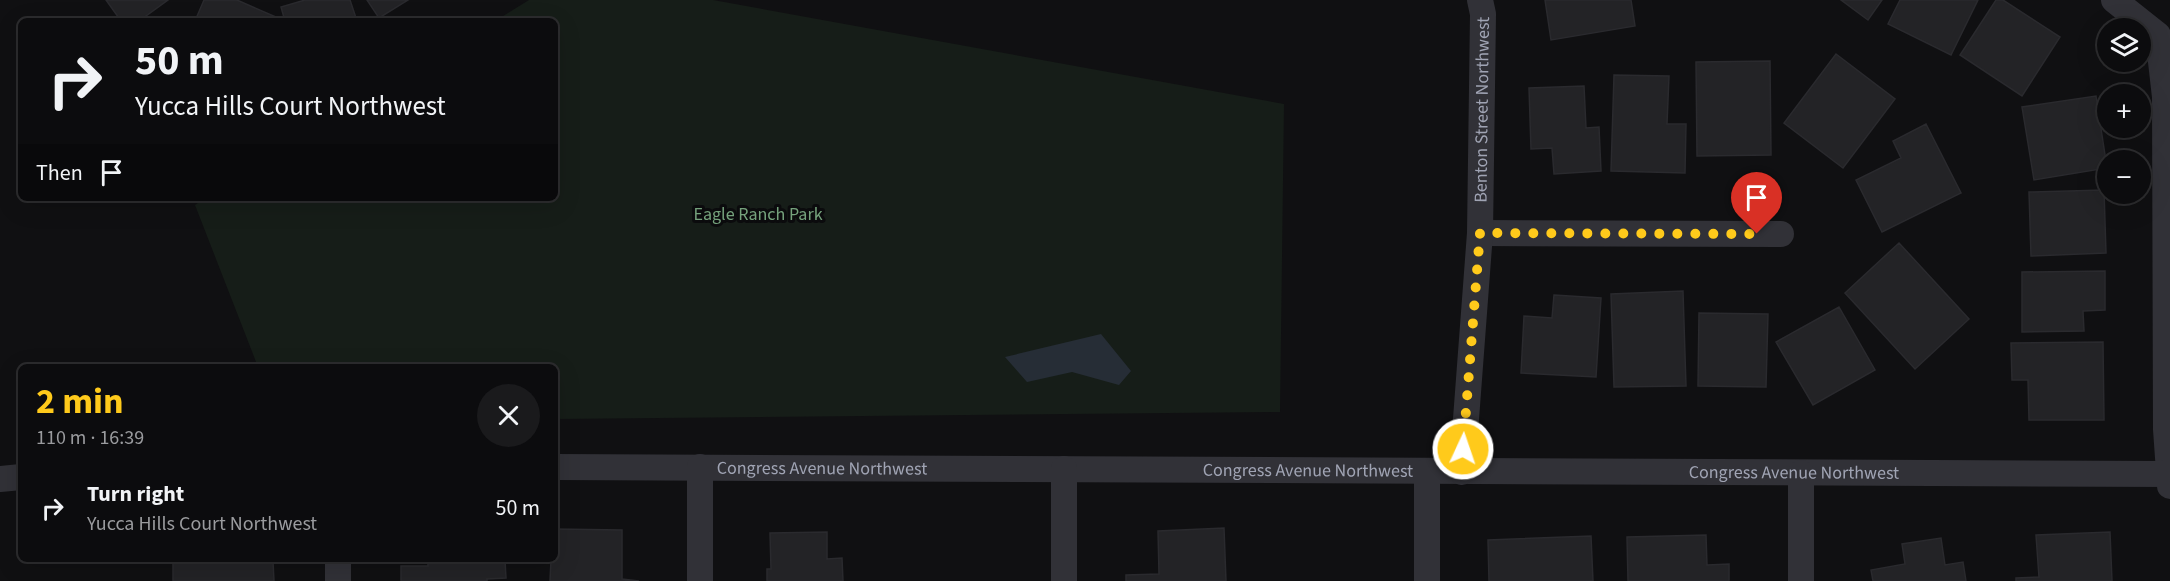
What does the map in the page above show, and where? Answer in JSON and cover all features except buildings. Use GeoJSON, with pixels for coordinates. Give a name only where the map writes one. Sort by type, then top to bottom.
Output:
{"type":"FeatureCollection","features":[{"type":"Feature","properties":{"kind":"street","name":"Benton Street Northwest"},"geometry":{"type":"LineString","coordinates":[[1462,472],[1480,233],[1483,14],[1480,0]]}},
{"type":"Feature","properties":{"kind":"street"},"geometry":{"type":"LineString","coordinates":[[2114,0],[2158,35],[2165,119],[2166,429],[2170,478]]}},
{"type":"Feature","properties":{"kind":"street"},"geometry":{"type":"LineString","coordinates":[[1480,233],[1781,234]]}},
{"type":"Feature","properties":{"kind":"street","name":"Congress Avenue Northwest"},"geometry":{"type":"LineString","coordinates":[[558,467],[1801,473],[2170,478]]}},
{"type":"Feature","properties":{"kind":"street"},"geometry":{"type":"LineString","coordinates":[[700,467],[700,581]]}},
{"type":"Feature","properties":{"kind":"street"},"geometry":{"type":"LineString","coordinates":[[1064,469],[1064,581]]}},
{"type":"Feature","properties":{"kind":"street"},"geometry":{"type":"LineString","coordinates":[[1427,471],[1427,581]]}},
{"type":"Feature","properties":{"kind":"street"},"geometry":{"type":"LineString","coordinates":[[1801,473],[1801,581]]}},
{"type":"Feature","properties":{"kind":"street"},"geometry":{"type":"LineString","coordinates":[[0,479],[18,477]]}},
{"type":"Feature","properties":{"kind":"street"},"geometry":{"type":"LineString","coordinates":[[338,562],[338,581]]}},
{"type":"Feature","properties":{"kind":"green space","name":"Eagle Ranch Park"},"geometry":{"type":"Polygon","coordinates":[[[529,0],[713,0],[1284,104],[1280,412],[558,419],[558,364],[257,364],[195,205],[201,201],[558,201],[558,18],[500,18],[529,0]]]}},
{"type":"Feature","properties":{"kind":"shaded area"},"geometry":{"type":"Polygon","coordinates":[[[1101,334],[1131,371],[1119,385],[1072,372],[1027,382],[1005,357],[1101,334]]]}},
{"type":"Feature","properties":{"kind":"route"},"geometry":{"type":"LineString","coordinates":[[1463,449],[1480,233],[1757,234]]}}]}
